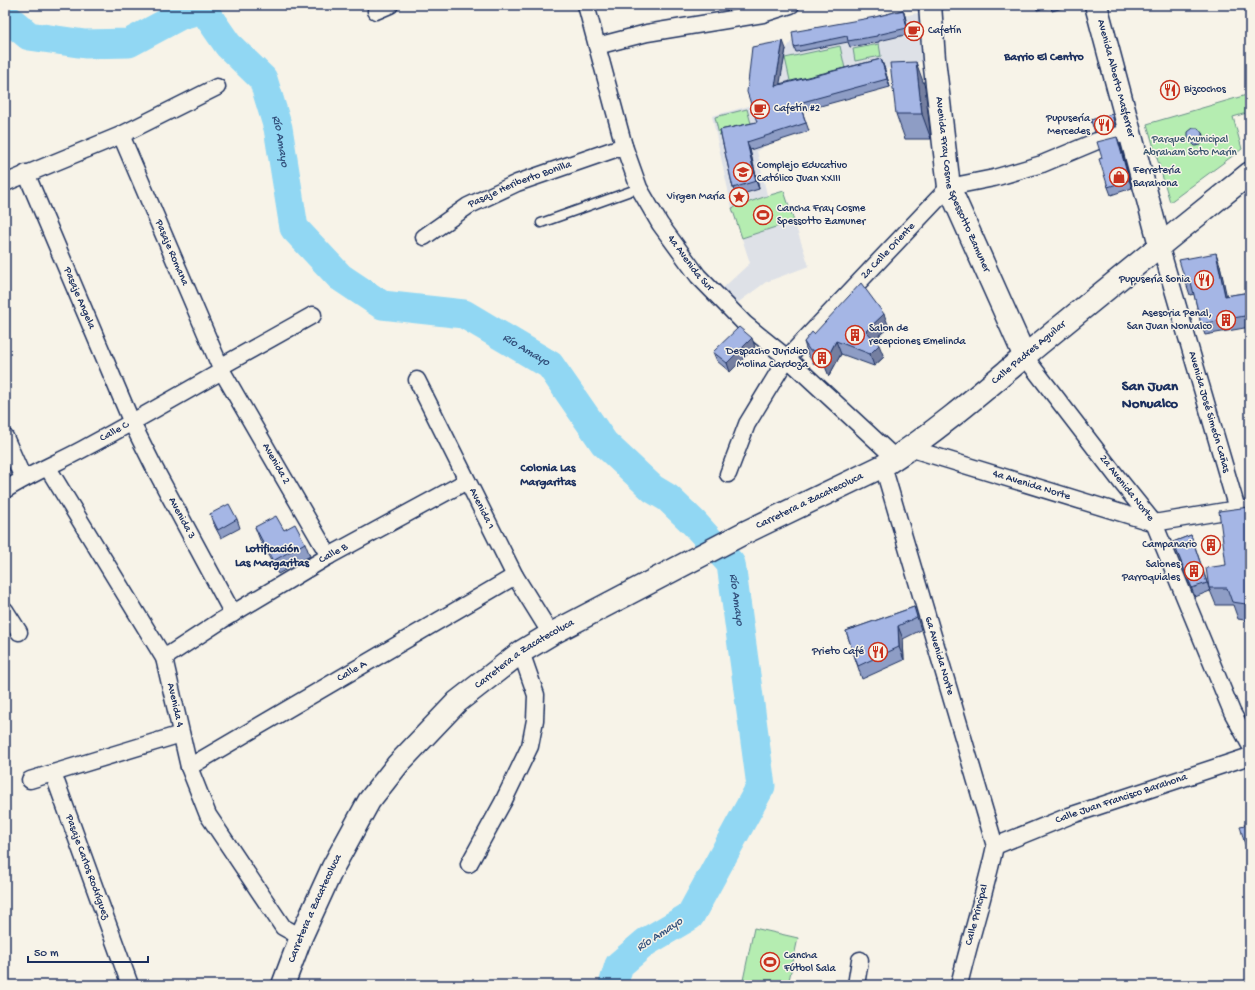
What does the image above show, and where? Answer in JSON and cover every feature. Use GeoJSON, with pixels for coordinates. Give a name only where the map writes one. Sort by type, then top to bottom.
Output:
{"type":"FeatureCollection","features":[{"type":"Feature","properties":{"kind":"main road","name":"Avenida Fray Cosme Spessotto Zamuner"},"geometry":{"type":"LineString","coordinates":[[930,5],[934,59],[949,187],[1025,357]]}},
{"type":"Feature","properties":{"kind":"main road","name":"Avenida Alberto Masferrer"},"geometry":{"type":"LineString","coordinates":[[1096,5],[1160,245]]}},
{"type":"Feature","properties":{"kind":"main road","name":"Calle Padres Aguilar"},"geometry":{"type":"LineString","coordinates":[[895,457],[948,419],[1250,173]]}},
{"type":"Feature","properties":{"kind":"main road","name":"Carretera a Zacatecoluca"},"geometry":{"type":"LineString","coordinates":[[283,985],[301,937],[333,867],[369,801],[398,764],[457,702],[521,652],[551,634],[744,533],[895,457]]}},
{"type":"Feature","properties":{"kind":"street","name":"4a Avenida Sur"},"geometry":{"type":"LineString","coordinates":[[586,5],[624,146],[639,188],[660,224],[698,276],[746,324],[787,358],[895,457]]}},
{"type":"Feature","properties":{"kind":"street"},"geometry":{"type":"LineString","coordinates":[[596,46],[647,33],[763,14],[791,5]]}},
{"type":"Feature","properties":{"kind":"street"},"geometry":{"type":"LineString","coordinates":[[5,183],[26,173],[121,135],[217,87]]}},
{"type":"Feature","properties":{"kind":"street"},"geometry":{"type":"LineString","coordinates":[[949,187],[994,178],[1042,164],[1097,141],[1130,132]]}},
{"type":"Feature","properties":{"kind":"street","name":"Pasaje Romana"},"geometry":{"type":"LineString","coordinates":[[121,135],[221,369]]}},
{"type":"Feature","properties":{"kind":"street","name":"Pasaje Heriberto Bonilla"},"geometry":{"type":"LineString","coordinates":[[424,238],[468,206],[517,183],[624,146]]}},
{"type":"Feature","properties":{"kind":"street","name":"Pasaje Angela"},"geometry":{"type":"LineString","coordinates":[[26,173],[132,423]]}},
{"type":"Feature","properties":{"kind":"street","name":"2a Calle Oriente"},"geometry":{"type":"LineString","coordinates":[[728,474],[747,424],[787,358],[949,187]]}},
{"type":"Feature","properties":{"kind":"street","name":"Avenida José Simeón Cañas"},"geometry":{"type":"LineString","coordinates":[[1160,245],[1243,509]]}},
{"type":"Feature","properties":{"kind":"street","name":"Calle C"},"geometry":{"type":"LineString","coordinates":[[5,490],[23,478],[48,468],[132,423],[313,315]]}},
{"type":"Feature","properties":{"kind":"street","name":"2a Avenida Norte"},"geometry":{"type":"LineString","coordinates":[[1025,357],[1154,523],[1232,712],[1250,745]]}},
{"type":"Feature","properties":{"kind":"street","name":"Avenida 2"},"geometry":{"type":"LineString","coordinates":[[221,369],[329,556]]}},
{"type":"Feature","properties":{"kind":"street","name":"Avenida 1"},"geometry":{"type":"LineString","coordinates":[[417,380],[515,576],[551,634]]}},
{"type":"Feature","properties":{"kind":"street","name":"Avenida 3"},"geometry":{"type":"LineString","coordinates":[[132,423],[233,614]]}},
{"type":"Feature","properties":{"kind":"street"},"geometry":{"type":"LineString","coordinates":[[5,437],[23,478]]}},
{"type":"Feature","properties":{"kind":"street","name":"4a Avenida Norte"},"geometry":{"type":"LineString","coordinates":[[895,457],[1154,523]]}},
{"type":"Feature","properties":{"kind":"street","name":"6a Avenida Norte"},"geometry":{"type":"LineString","coordinates":[[895,457],[995,846]]}},
{"type":"Feature","properties":{"kind":"street","name":"Avenida 4"},"geometry":{"type":"LineString","coordinates":[[48,468],[164,658],[189,767],[208,816],[283,927],[301,937]]}},
{"type":"Feature","properties":{"kind":"street","name":"Calle B"},"geometry":{"type":"LineString","coordinates":[[164,658],[329,556],[467,481]]}},
{"type":"Feature","properties":{"kind":"street"},"geometry":{"type":"LineString","coordinates":[[1154,523],[1243,509]]}},
{"type":"Feature","properties":{"kind":"street","name":"Calle A"},"geometry":{"type":"LineString","coordinates":[[189,767],[515,576]]}},
{"type":"Feature","properties":{"kind":"street"},"geometry":{"type":"LineString","coordinates":[[5,610],[19,632]]}},
{"type":"Feature","properties":{"kind":"street"},"geometry":{"type":"LineString","coordinates":[[469,864],[503,802],[530,746],[535,720],[536,695],[521,652]]}},
{"type":"Feature","properties":{"kind":"street"},"geometry":{"type":"LineString","coordinates":[[30,780],[181,734]]}},
{"type":"Feature","properties":{"kind":"street","name":"Calle Juan Francisco Barahona"},"geometry":{"type":"LineString","coordinates":[[995,846],[1069,816],[1250,756]]}},
{"type":"Feature","properties":{"kind":"street","name":"Pasaje Carlos Rodríguez"},"geometry":{"type":"LineString","coordinates":[[53,772],[130,985]]}},
{"type":"Feature","properties":{"kind":"street","name":"Calle Principal"},"geometry":{"type":"LineString","coordinates":[[959,985],[995,846]]}},
{"type":"Feature","properties":{"kind":"street"},"geometry":{"type":"LineString","coordinates":[[856,985],[860,960]]}},
{"type":"Feature","properties":{"kind":"lane"},"geometry":{"type":"LineString","coordinates":[[541,223],[639,188]]}},
{"type":"Feature","properties":{"kind":"shaded area","name":"Complejo Educativo Católico Juan XXIII"},"geometry":{"type":"Polygon","coordinates":[[[918,13],[927,60],[886,69],[890,87],[802,111],[809,131],[765,145],[757,151],[767,195],[784,191],[809,266],[766,282],[736,304],[723,288],[750,263],[732,208],[712,116],[749,106],[755,55],[786,49],[794,38],[918,13]]]}},
{"type":"Feature","properties":{"kind":"green space"},"geometry":{"type":"Polygon","coordinates":[[[879,44],[881,56],[855,61],[853,49],[879,44]]]}},
{"type":"Feature","properties":{"kind":"green space"},"geometry":{"type":"Polygon","coordinates":[[[840,46],[846,73],[791,85],[785,58],[840,46]]]}},
{"type":"Feature","properties":{"kind":"green space","name":"Parque Municipal Abraham Soto Marín"},"geometry":{"type":"Polygon","coordinates":[[[1250,94],[1250,112],[1233,117],[1242,149],[1170,202],[1147,124],[1250,94]]]}},
{"type":"Feature","properties":{"kind":"green space"},"geometry":{"type":"Polygon","coordinates":[[[747,109],[752,127],[719,135],[715,117],[747,109]]]}},
{"type":"Feature","properties":{"kind":"green space","name":"Cancha Fray Cosme Spessotto Zamuner"},"geometry":{"type":"Polygon","coordinates":[[[784,191],[794,221],[742,238],[732,208],[784,191]]]}},
{"type":"Feature","properties":{"kind":"green space","name":"Cancha Fútbol Sala"},"geometry":{"type":"Polygon","coordinates":[[[754,928],[798,938],[788,985],[742,985],[754,928]]]}},
{"type":"Feature","properties":{"kind":"building"},"geometry":{"type":"Polygon","coordinates":[[[903,10],[907,28],[877,36],[848,41],[847,36],[794,47],[792,32],[875,17],[903,10]]]}},
{"type":"Feature","properties":{"kind":"building"},"geometry":{"type":"Polygon","coordinates":[[[783,41],[775,86],[881,59],[887,79],[799,103],[806,123],[747,142],[756,181],[733,188],[720,130],[757,122],[747,92],[752,47],[783,41]]]}},
{"type":"Feature","properties":{"kind":"building"},"geometry":{"type":"Polygon","coordinates":[[[916,62],[922,114],[896,114],[890,63],[916,62]]]}},
{"type":"Feature","properties":{"kind":"building"},"geometry":{"type":"Polygon","coordinates":[[[1112,114],[1114,122],[1093,127],[1091,120],[1112,114]]]}},
{"type":"Feature","properties":{"kind":"building"},"geometry":{"type":"Polygon","coordinates":[[[1193,128],[1198,128],[1202,133],[1202,138],[1194,142],[1188,137],[1188,132],[1193,128]]]}},
{"type":"Feature","properties":{"kind":"building"},"geometry":{"type":"Polygon","coordinates":[[[1117,137],[1129,180],[1108,187],[1099,159],[1102,158],[1097,142],[1117,137]]]}},
{"type":"Feature","properties":{"kind":"building"},"geometry":{"type":"Polygon","coordinates":[[[1216,253],[1225,296],[1250,292],[1250,315],[1201,324],[1191,282],[1186,283],[1179,260],[1216,253]]]}},
{"type":"Feature","properties":{"kind":"building"},"geometry":{"type":"Polygon","coordinates":[[[861,283],[884,314],[866,331],[879,345],[870,354],[836,341],[824,364],[820,350],[810,351],[804,342],[812,332],[814,334],[861,283]]]}},
{"type":"Feature","properties":{"kind":"building"},"geometry":{"type":"Polygon","coordinates":[[[739,327],[752,338],[727,363],[713,352],[739,327]]]}},
{"type":"Feature","properties":{"kind":"building"},"geometry":{"type":"Polygon","coordinates":[[[229,504],[237,519],[218,530],[210,514],[229,504]]]}},
{"type":"Feature","properties":{"kind":"building"},"geometry":{"type":"Polygon","coordinates":[[[1249,507],[1250,602],[1246,604],[1232,602],[1227,588],[1209,588],[1206,568],[1226,565],[1219,511],[1249,507]]]}},
{"type":"Feature","properties":{"kind":"building"},"geometry":{"type":"Polygon","coordinates":[[[276,516],[284,530],[295,524],[305,543],[273,561],[255,527],[276,516]]]}},
{"type":"Feature","properties":{"kind":"building","name":"Salones Parroquiales"},"geometry":{"type":"Polygon","coordinates":[[[1191,535],[1207,583],[1192,588],[1173,542],[1191,535]]]}},
{"type":"Feature","properties":{"kind":"building"},"geometry":{"type":"Polygon","coordinates":[[[914,607],[917,617],[898,626],[899,647],[858,666],[846,631],[914,607]]]}},
{"type":"Feature","properties":{"kind":"building"},"geometry":{"type":"Polygon","coordinates":[[[1250,824],[1250,839],[1244,841],[1240,826],[1250,824]]]}},
{"type":"Feature","properties":{"kind":"waterway","name":"Río Amayo"},"geometry":{"type":"LineString","coordinates":[[5,16],[29,36],[85,44],[129,43],[181,15],[203,9],[228,45],[263,79],[278,128],[294,228],[340,277],[382,305],[464,314],[550,365],[604,443],[653,489],[668,498],[694,523],[731,564],[761,786],[690,916],[646,942],[619,965],[613,985]]}},
{"type":"Feature","properties":{"kind":"place","name":"Cafetín"},"geometry":{"type":"Point","coordinates":[914,31]}},
{"type":"Feature","properties":{"kind":"place","name":"Bizcochos"},"geometry":{"type":"Point","coordinates":[1170,90]}},
{"type":"Feature","properties":{"kind":"place","name":"Cafetín #2"},"geometry":{"type":"Point","coordinates":[760,109]}},
{"type":"Feature","properties":{"kind":"place","name":"Pupusería Mercedes"},"geometry":{"type":"Point","coordinates":[1104,125]}},
{"type":"Feature","properties":{"kind":"place","name":"Complejo Educativo Católico Juan XXIII"},"geometry":{"type":"Point","coordinates":[743,172]}},
{"type":"Feature","properties":{"kind":"place","name":"Ferretería Barahona"},"geometry":{"type":"Point","coordinates":[1119,177]}},
{"type":"Feature","properties":{"kind":"place","name":"Virgen María"},"geometry":{"type":"Point","coordinates":[739,197]}},
{"type":"Feature","properties":{"kind":"place","name":"Cancha Fray Cosme Spessotto Zamuner"},"geometry":{"type":"Point","coordinates":[763,215]}},
{"type":"Feature","properties":{"kind":"place","name":"Pupusería Sonia"},"geometry":{"type":"Point","coordinates":[1204,280]}},
{"type":"Feature","properties":{"kind":"place","name":"Asesoria Penal, San Juan Nonualco"},"geometry":{"type":"Point","coordinates":[1226,320]}},
{"type":"Feature","properties":{"kind":"place","name":"Salon de recepciones Emelinda"},"geometry":{"type":"Point","coordinates":[855,335]}},
{"type":"Feature","properties":{"kind":"place","name":"Despacho Juridico Molina Cardoza"},"geometry":{"type":"Point","coordinates":[822,358]}},
{"type":"Feature","properties":{"kind":"place","name":"Campanario"},"geometry":{"type":"Point","coordinates":[1211,545]}},
{"type":"Feature","properties":{"kind":"place","name":"Salones Parroquiales"},"geometry":{"type":"Point","coordinates":[1194,571]}},
{"type":"Feature","properties":{"kind":"place","name":"Prieto Café"},"geometry":{"type":"Point","coordinates":[878,652]}},
{"type":"Feature","properties":{"kind":"place","name":"Cancha Fútbol Sala"},"geometry":{"type":"Point","coordinates":[770,962]}},
{"type":"Feature","properties":{"kind":"district","name":"Barrio El Centro"},"geometry":{"type":"Point","coordinates":[1044,58]}},
{"type":"Feature","properties":{"kind":"district","name":"San Juan Nonualco"},"geometry":{"type":"Point","coordinates":[1150,396]}},
{"type":"Feature","properties":{"kind":"district","name":"Colonia Las Margaritas"},"geometry":{"type":"Point","coordinates":[548,476]}},
{"type":"Feature","properties":{"kind":"district","name":"Lotificación Las Margaritas"},"geometry":{"type":"Point","coordinates":[272,557]}}]}
